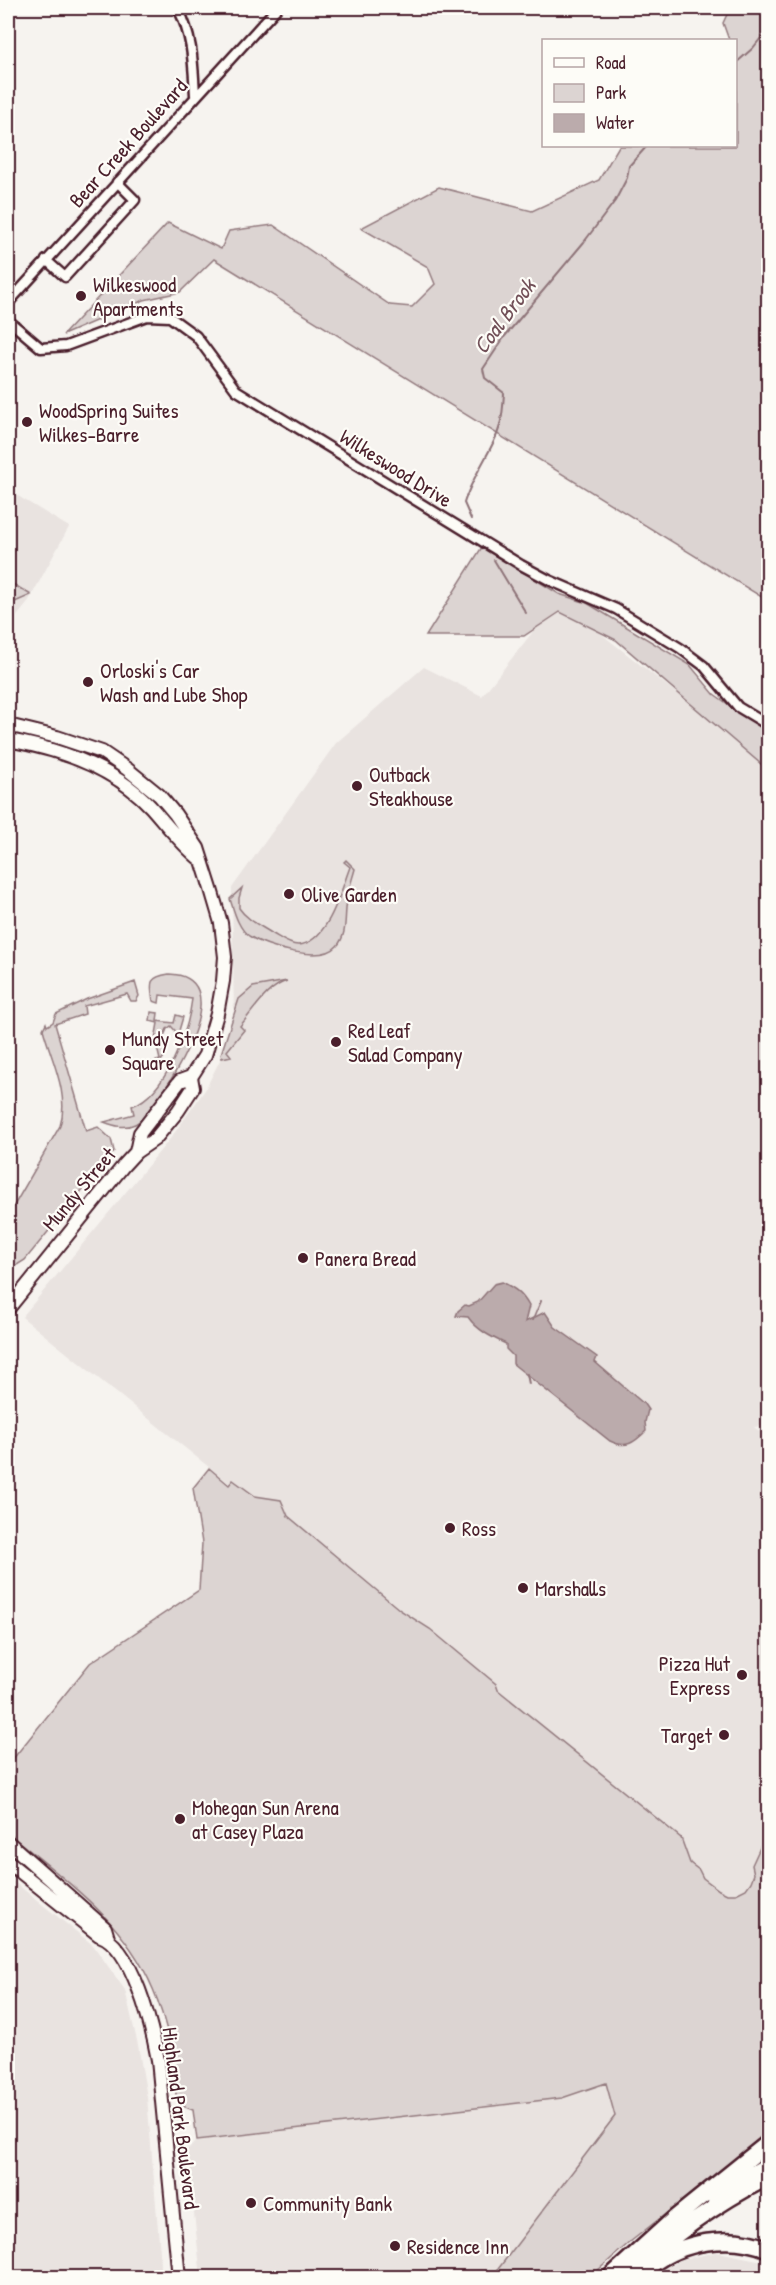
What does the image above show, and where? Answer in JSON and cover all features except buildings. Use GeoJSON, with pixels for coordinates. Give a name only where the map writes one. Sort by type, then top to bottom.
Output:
{"type":"FeatureCollection","features":[{"type":"Feature","properties":{"kind":"highway"},"geometry":{"type":"LineString","coordinates":[[610,2277],[675,2218],[768,2143]]}},
{"type":"Feature","properties":{"kind":"highway"},"geometry":{"type":"LineString","coordinates":[[610,2277],[721,2193],[768,2165]]}},
{"type":"Feature","properties":{"kind":"highway"},"geometry":{"type":"LineString","coordinates":[[626,2277],[678,2233],[718,2205],[768,2177]]}},
{"type":"Feature","properties":{"kind":"highway"},"geometry":{"type":"LineString","coordinates":[[636,2277],[655,2262],[675,2251],[695,2245],[721,2241],[759,2245],[768,2249]]}},
{"type":"Feature","properties":{"kind":"main road","name":"Mundy Street"},"geometry":{"type":"LineString","coordinates":[[8,725],[57,737],[102,752],[159,795],[198,848],[221,923],[225,957],[217,1014],[205,1055],[191,1077],[193,1088],[178,1111],[154,1139],[136,1152],[8,1309]]}},
{"type":"Feature","properties":{"kind":"main road","name":"Mundy Street"},"geometry":{"type":"LineString","coordinates":[[8,740],[63,753],[84,761],[119,780],[149,805],[201,860]]}},
{"type":"Feature","properties":{"kind":"main road","name":"Highland Park Boulevard"},"geometry":{"type":"LineString","coordinates":[[8,1842],[105,1928],[108,1938],[124,1959],[142,1997],[154,2038],[179,2277]]}},
{"type":"Feature","properties":{"kind":"main road","name":"Highland Park Boulevard"},"geometry":{"type":"LineString","coordinates":[[8,1862],[99,1935],[108,1938]]}},
{"type":"Feature","properties":{"kind":"street"},"geometry":{"type":"LineString","coordinates":[[178,8],[187,25],[192,43],[195,95]]}},
{"type":"Feature","properties":{"kind":"street","name":"Bear Creek Boulevard"},"geometry":{"type":"LineString","coordinates":[[8,303],[195,95],[277,8]]}},
{"type":"Feature","properties":{"kind":"street"},"geometry":{"type":"LineString","coordinates":[[46,260],[65,277],[135,200],[117,182]]}},
{"type":"Feature","properties":{"kind":"street","name":"Wilkeswood Drive"},"geometry":{"type":"LineString","coordinates":[[8,320],[41,348],[66,346],[147,316],[170,317],[196,336],[236,390],[521,565],[549,580],[616,609],[680,648],[704,666],[738,706],[768,725]]}},
{"type":"Feature","properties":{"kind":"shaded area"},"geometry":{"type":"Polygon","coordinates":[[[8,490],[69,527],[27,604],[8,627],[8,490]]]}},
{"type":"Feature","properties":{"kind":"shaded area"},"geometry":{"type":"Polygon","coordinates":[[[558,600],[768,765],[768,1425],[754,1427],[768,1438],[768,1866],[737,1909],[245,1496],[22,1317],[170,1139],[205,1090],[221,1058],[234,1021],[232,888],[336,743],[424,667],[482,696],[558,600]]]}},
{"type":"Feature","properties":{"kind":"shaded area"},"geometry":{"type":"Polygon","coordinates":[[[8,1877],[93,1945],[125,1990],[147,2097],[162,2277],[8,2277],[8,1877]]]}},
{"type":"Feature","properties":{"kind":"shaded area"},"geometry":{"type":"Polygon","coordinates":[[[605,2076],[615,2116],[492,2277],[201,2277],[187,2150],[197,2140],[562,2098],[605,2076]]]}},
{"type":"Feature","properties":{"kind":"shaded area"},"geometry":{"type":"Polygon","coordinates":[[[718,2252],[768,2262],[768,2277],[649,2277],[683,2259],[718,2252]]]}},
{"type":"Feature","properties":{"kind":"green space"},"geometry":{"type":"Polygon","coordinates":[[[730,8],[768,8],[768,601],[214,259],[180,292],[144,300],[63,335],[168,223],[221,249],[229,231],[273,225],[390,305],[412,307],[435,284],[428,267],[361,228],[439,187],[532,211],[599,180],[618,147],[737,147],[737,39],[729,39],[723,23],[730,8]]]}},
{"type":"Feature","properties":{"kind":"green space"},"geometry":{"type":"Polygon","coordinates":[[[482,547],[559,594],[587,603],[690,665],[714,694],[768,733],[768,770],[616,640],[560,612],[524,636],[426,636],[482,547]]]}},
{"type":"Feature","properties":{"kind":"green space"},"geometry":{"type":"Polygon","coordinates":[[[8,581],[31,595],[8,605],[8,581]]]}},
{"type":"Feature","properties":{"kind":"green space"},"geometry":{"type":"Polygon","coordinates":[[[346,860],[355,869],[348,897],[343,936],[337,946],[330,951],[307,954],[280,949],[249,936],[242,929],[230,899],[242,888],[239,908],[250,919],[288,943],[298,945],[308,942],[318,935],[332,914],[350,867],[344,862],[346,860]]]}},
{"type":"Feature","properties":{"kind":"green space"},"geometry":{"type":"Polygon","coordinates":[[[169,974],[189,979],[198,991],[200,1008],[196,1028],[187,1049],[166,1087],[141,1120],[131,1126],[123,1127],[104,1122],[134,1114],[132,1106],[155,1089],[173,1060],[186,1028],[192,999],[160,995],[159,1003],[153,1001],[152,982],[157,977],[169,974]]]}},
{"type":"Feature","properties":{"kind":"green space"},"geometry":{"type":"Polygon","coordinates":[[[287,981],[273,988],[261,1000],[240,1026],[244,1030],[227,1051],[231,1056],[222,1058],[221,1054],[239,999],[253,987],[287,981]]]}},
{"type":"Feature","properties":{"kind":"green space"},"geometry":{"type":"Polygon","coordinates":[[[135,982],[139,996],[136,1001],[131,1001],[127,994],[84,1006],[85,1014],[55,1024],[86,1131],[98,1127],[111,1139],[114,1151],[25,1260],[17,1265],[8,1265],[8,1216],[60,1126],[62,1114],[61,1089],[43,1029],[46,1023],[47,1026],[53,1022],[56,1014],[87,999],[135,982]]]}},
{"type":"Feature","properties":{"kind":"green space"},"geometry":{"type":"Polygon","coordinates":[[[151,1012],[158,1013],[157,1021],[174,1023],[176,1015],[183,1017],[178,1034],[171,1026],[167,1029],[160,1045],[166,1054],[156,1068],[153,1062],[160,1060],[156,1043],[148,1044],[147,1040],[155,1040],[158,1023],[150,1021],[151,1012]]]}},
{"type":"Feature","properties":{"kind":"green space"},"geometry":{"type":"Polygon","coordinates":[[[209,1468],[229,1485],[233,1480],[255,1496],[281,1500],[288,1516],[400,1610],[430,1629],[496,1684],[498,1690],[681,1838],[690,1863],[699,1870],[703,1878],[719,1890],[727,1894],[736,1894],[746,1889],[754,1874],[752,1865],[768,1830],[768,2133],[630,2242],[589,2278],[492,2277],[615,2116],[606,2083],[562,2098],[197,2140],[193,2110],[181,2105],[178,2101],[170,2042],[157,1998],[141,1964],[126,1942],[91,1902],[8,1833],[8,1765],[90,1663],[199,1590],[202,1543],[193,1488],[209,1468]]]}},
{"type":"Feature","properties":{"kind":"water"},"geometry":{"type":"Polygon","coordinates":[[[502,1282],[517,1291],[529,1306],[525,1322],[545,1312],[555,1327],[597,1357],[595,1362],[644,1404],[648,1410],[645,1422],[646,1431],[634,1442],[625,1445],[610,1441],[513,1364],[513,1356],[506,1349],[506,1344],[480,1329],[468,1317],[456,1316],[465,1305],[469,1306],[478,1302],[494,1284],[502,1282]]]}},
{"type":"Feature","properties":{"kind":"waterway","name":"Coal Brook"},"geometry":{"type":"LineString","coordinates":[[737,62],[753,48],[768,29]]}},
{"type":"Feature","properties":{"kind":"waterway","name":"Coal Brook"},"geometry":{"type":"LineString","coordinates":[[471,519],[464,503],[470,486],[497,434],[501,423],[504,393],[485,378],[483,369],[505,336],[584,242],[615,201],[627,178],[629,166],[646,147]]}},
{"type":"Feature","properties":{"kind":"waterway","name":"Coal Brook"},"geometry":{"type":"LineString","coordinates":[[494,560],[526,613]]}},
{"type":"Feature","properties":{"kind":"waterway","name":"Coal Brook"},"geometry":{"type":"LineString","coordinates":[[533,1320],[541,1301]]}},
{"type":"Feature","properties":{"kind":"waterway","name":"Coal Brook"},"geometry":{"type":"LineString","coordinates":[[527,1374],[529,1384]]}},
{"type":"Feature","properties":{"kind":"place","name":"Wilkeswood Apartments"},"geometry":{"type":"Point","coordinates":[81,296]}},
{"type":"Feature","properties":{"kind":"place","name":"WoodSpring Suites Wilkes-Barre"},"geometry":{"type":"Point","coordinates":[27,422]}},
{"type":"Feature","properties":{"kind":"place","name":"Orloski's Car Wash and Lube Shop"},"geometry":{"type":"Point","coordinates":[88,682]}},
{"type":"Feature","properties":{"kind":"place","name":"Outback Steakhouse"},"geometry":{"type":"Point","coordinates":[357,786]}},
{"type":"Feature","properties":{"kind":"place","name":"Olive Garden"},"geometry":{"type":"Point","coordinates":[289,894]}},
{"type":"Feature","properties":{"kind":"place","name":"Red Leaf Salad Company"},"geometry":{"type":"Point","coordinates":[336,1042]}},
{"type":"Feature","properties":{"kind":"place","name":"Mundy Street Square"},"geometry":{"type":"Point","coordinates":[110,1050]}},
{"type":"Feature","properties":{"kind":"place","name":"Panera Bread"},"geometry":{"type":"Point","coordinates":[303,1258]}},
{"type":"Feature","properties":{"kind":"place","name":"Ross"},"geometry":{"type":"Point","coordinates":[450,1528]}},
{"type":"Feature","properties":{"kind":"place","name":"Marshalls"},"geometry":{"type":"Point","coordinates":[523,1588]}},
{"type":"Feature","properties":{"kind":"place","name":"Pizza Hut Express"},"geometry":{"type":"Point","coordinates":[742,1675]}},
{"type":"Feature","properties":{"kind":"place","name":"Target"},"geometry":{"type":"Point","coordinates":[724,1735]}},
{"type":"Feature","properties":{"kind":"place","name":"Mohegan Sun Arena at Casey Plaza"},"geometry":{"type":"Point","coordinates":[180,1819]}},
{"type":"Feature","properties":{"kind":"place","name":"Community Bank"},"geometry":{"type":"Point","coordinates":[251,2203]}},
{"type":"Feature","properties":{"kind":"place","name":"Residence Inn"},"geometry":{"type":"Point","coordinates":[395,2246]}}]}
